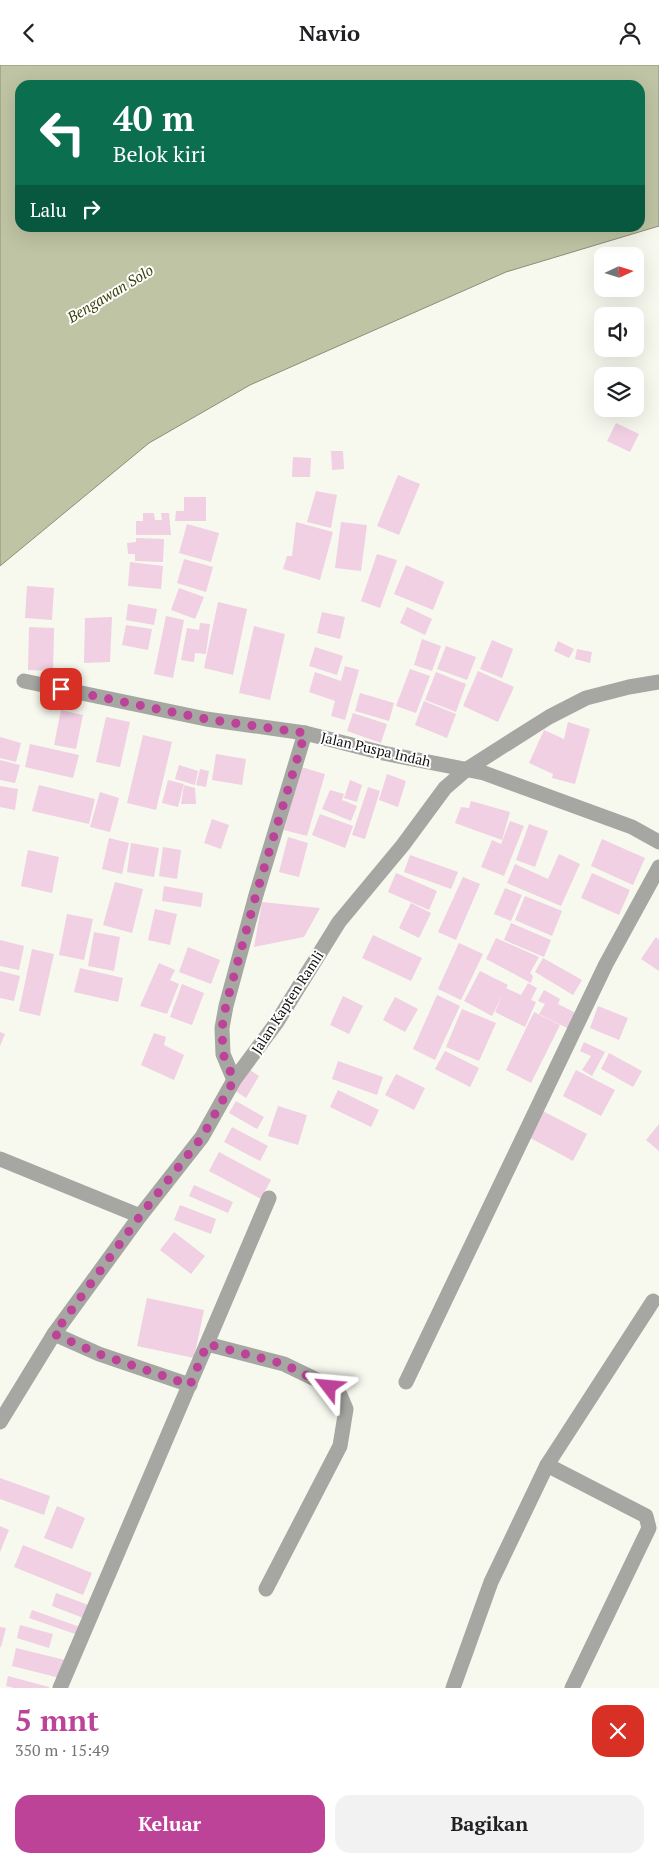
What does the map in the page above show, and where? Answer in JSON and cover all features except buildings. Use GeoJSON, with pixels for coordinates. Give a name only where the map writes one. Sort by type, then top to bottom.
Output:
{"type":"FeatureCollection","features":[{"type":"Feature","properties":{"kind":"street","name":"Jalan Puspa Indah"},"geometry":{"type":"LineString","coordinates":[[24,681],[206,719],[305,733],[383,753],[467,769],[529,788],[632,827],[659,842]]}},
{"type":"Feature","properties":{"kind":"street","name":"Jalan Kapten Ramli"},"geometry":{"type":"LineString","coordinates":[[0,1422],[54,1334],[140,1216],[202,1137],[234,1080],[277,1022],[339,922],[404,845],[445,788],[467,769],[549,717],[586,698],[629,687],[659,683]]}},
{"type":"Feature","properties":{"kind":"street"},"geometry":{"type":"LineString","coordinates":[[234,1080],[223,1054],[222,1028],[226,1005],[256,895],[305,733]]}},
{"type":"Feature","properties":{"kind":"street"},"geometry":{"type":"LineString","coordinates":[[406,1382],[606,964],[659,867]]}},
{"type":"Feature","properties":{"kind":"street"},"geometry":{"type":"LineString","coordinates":[[0,1159],[140,1216]]}},
{"type":"Feature","properties":{"kind":"street"},"geometry":{"type":"LineString","coordinates":[[60,1688],[269,1198]]}},
{"type":"Feature","properties":{"kind":"street"},"geometry":{"type":"LineString","coordinates":[[453,1688],[491,1582],[547,1465],[652,1301]]}},
{"type":"Feature","properties":{"kind":"street"},"geometry":{"type":"LineString","coordinates":[[54,1334],[99,1354],[190,1385]]}},
{"type":"Feature","properties":{"kind":"street"},"geometry":{"type":"LineString","coordinates":[[207,1344],[284,1364],[317,1380],[340,1395],[346,1409],[340,1446],[266,1589]]}},
{"type":"Feature","properties":{"kind":"street"},"geometry":{"type":"LineString","coordinates":[[547,1465],[646,1516],[649,1521],[648,1528],[572,1688]]}},
{"type":"Feature","properties":{"kind":"water","name":"Bengawan Solo"},"geometry":{"type":"Polygon","coordinates":[[[0,65],[659,65],[659,226],[645,230],[645,80],[15,80],[15,232],[639,232],[506,272],[250,385],[149,443],[0,566],[0,65]]]}},
{"type":"Feature","properties":{"kind":"route"},"geometry":{"type":"LineString","coordinates":[[61,689],[146,705],[206,719],[305,733],[256,895],[226,1005],[222,1028],[223,1054],[234,1080],[202,1137],[140,1216],[54,1334],[99,1354],[190,1385],[207,1344],[284,1364],[329,1387]]}}]}
